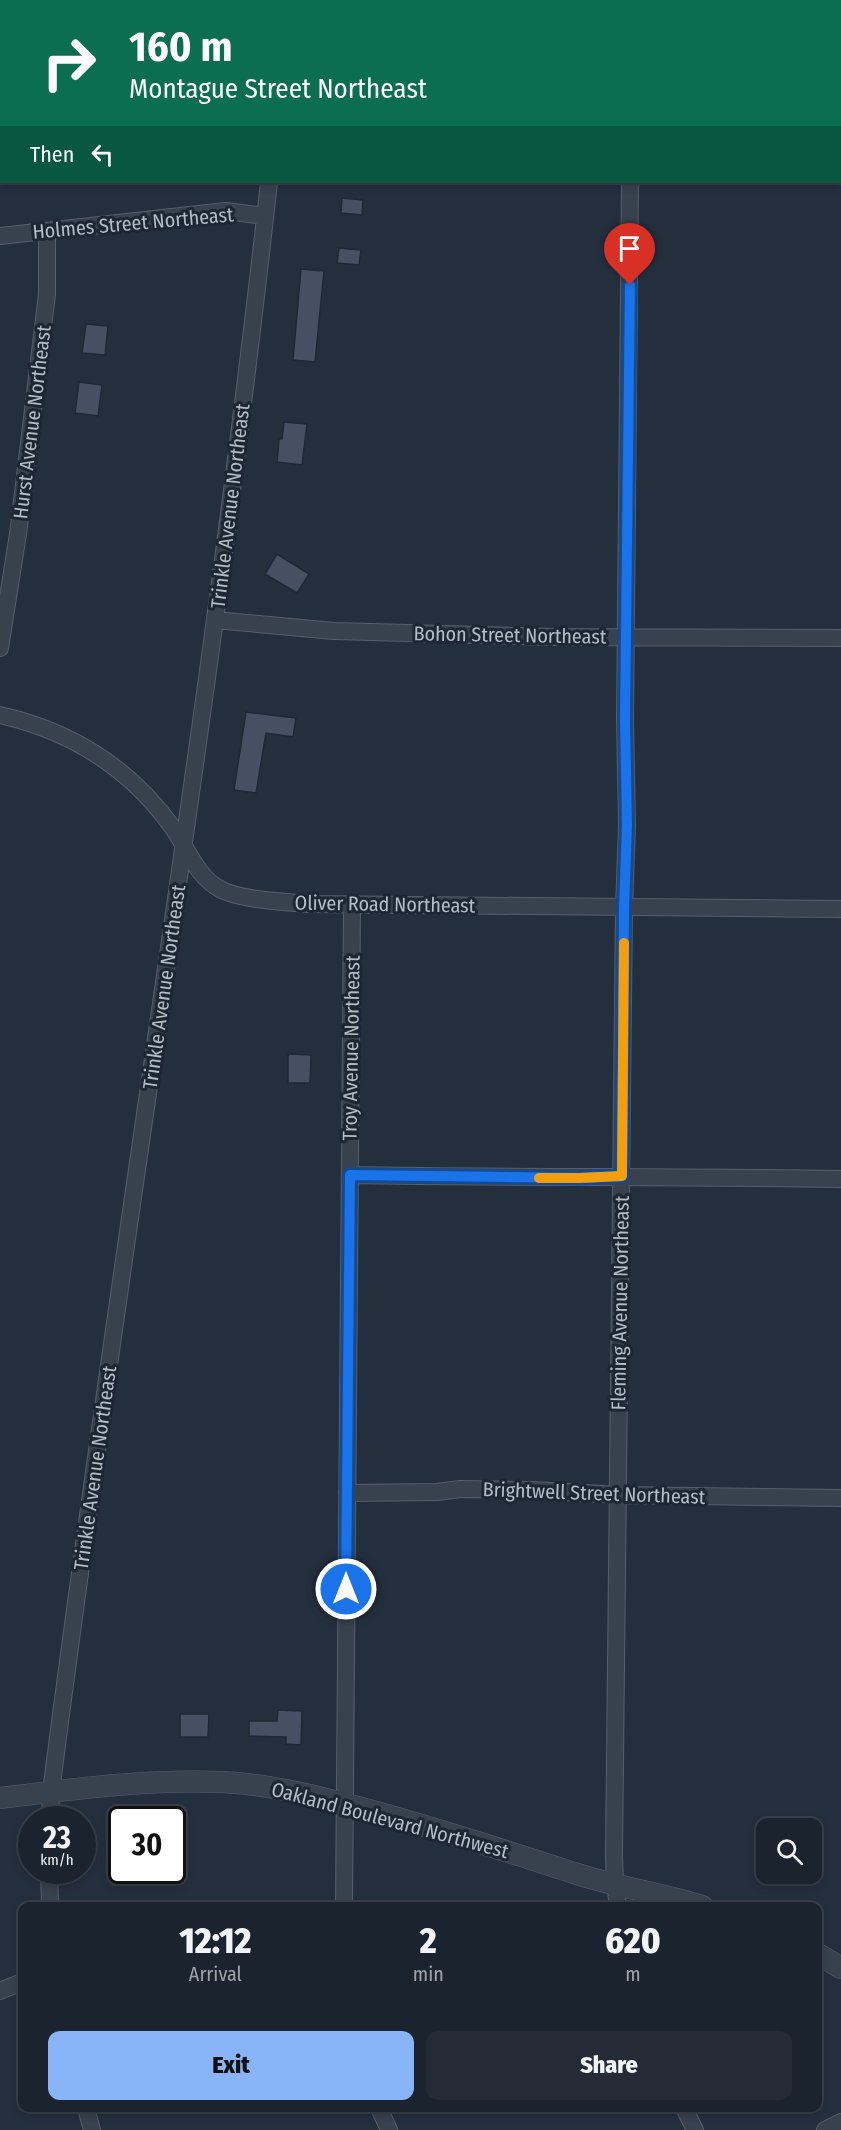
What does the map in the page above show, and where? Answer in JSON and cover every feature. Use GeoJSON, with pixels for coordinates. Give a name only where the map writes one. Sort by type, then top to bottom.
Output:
{"type":"FeatureCollection","features":[{"type":"Feature","properties":{"kind":"street","name":"Trinkle Avenue Northeast"},"geometry":{"type":"LineString","coordinates":[[50,1806],[87,1515],[216,620],[269,183]]}},
{"type":"Feature","properties":{"kind":"street","name":"Fleming Avenue Northeast"},"geometry":{"type":"LineString","coordinates":[[617,1902],[615,1884],[624,908],[627,825],[626,636],[630,183]]}},
{"type":"Feature","properties":{"kind":"street","name":"Holmes Street Northeast"},"geometry":{"type":"LineString","coordinates":[[0,236],[226,211],[265,216]]}},
{"type":"Feature","properties":{"kind":"street","name":"Hurst Avenue Northeast"},"geometry":{"type":"LineString","coordinates":[[0,648],[18,534],[47,294],[47,231]]}},
{"type":"Feature","properties":{"kind":"street","name":"Bohon Street Northeast"},"geometry":{"type":"LineString","coordinates":[[216,620],[334,631],[841,638]]}},
{"type":"Feature","properties":{"kind":"street","name":"Oliver Road Northeast"},"geometry":{"type":"LineString","coordinates":[[0,715],[53,731],[102,757],[135,786],[165,818],[204,876],[222,890],[275,901],[352,905],[841,909]]}},
{"type":"Feature","properties":{"kind":"street","name":"Troy Avenue Northeast"},"geometry":{"type":"LineString","coordinates":[[344,1902],[352,905]]}},
{"type":"Feature","properties":{"kind":"street"},"geometry":{"type":"LineString","coordinates":[[350,1175],[841,1179]]}},
{"type":"Feature","properties":{"kind":"street","name":"Brightwell Street Northeast"},"geometry":{"type":"LineString","coordinates":[[347,1493],[437,1492],[459,1489],[619,1495],[841,1498]]}},
{"type":"Feature","properties":{"kind":"street","name":"Oakland Boulevard Northwest"},"geometry":{"type":"LineString","coordinates":[[0,1798],[113,1784],[223,1782],[263,1786],[344,1803],[505,1849],[577,1874],[689,1902]]}},
{"type":"Feature","properties":{"kind":"street"},"geometry":{"type":"LineString","coordinates":[[49,1884],[50,1902]]}},
{"type":"Feature","properties":{"kind":"street"},"geometry":{"type":"LineString","coordinates":[[822,1956],[841,1968]]}},
{"type":"Feature","properties":{"kind":"street"},"geometry":{"type":"LineString","coordinates":[[0,1991],[18,1984]]}},
{"type":"Feature","properties":{"kind":"street"},"geometry":{"type":"LineString","coordinates":[[87,2112],[92,2130]]}},
{"type":"Feature","properties":{"kind":"street"},"geometry":{"type":"LineString","coordinates":[[381,2112],[389,2130]]}},
{"type":"Feature","properties":{"kind":"street"},"geometry":{"type":"LineString","coordinates":[[686,2112],[695,2130]]}},
{"type":"Feature","properties":{"kind":"street"},"geometry":{"type":"LineString","coordinates":[[825,2130],[841,2122]]}},
{"type":"Feature","properties":{"kind":"building"},"geometry":{"type":"Polygon","coordinates":[[[342,198],[363,200],[362,215],[341,213],[342,198]]]}},
{"type":"Feature","properties":{"kind":"building"},"geometry":{"type":"Polygon","coordinates":[[[339,248],[361,250],[359,265],[337,263],[339,248]]]}},
{"type":"Feature","properties":{"kind":"building"},"geometry":{"type":"Polygon","coordinates":[[[301,269],[324,271],[315,362],[293,360],[301,269]]]}},
{"type":"Feature","properties":{"kind":"building"},"geometry":{"type":"Polygon","coordinates":[[[86,324],[108,326],[105,355],[82,353],[86,324]]]}},
{"type":"Feature","properties":{"kind":"building"},"geometry":{"type":"Polygon","coordinates":[[[79,382],[102,385],[98,416],[75,413],[79,382]]]}},
{"type":"Feature","properties":{"kind":"building"},"geometry":{"type":"Polygon","coordinates":[[[284,422],[307,424],[302,465],[277,462],[279,439],[282,439],[284,422]]]}},
{"type":"Feature","properties":{"kind":"building"},"geometry":{"type":"Polygon","coordinates":[[[277,554],[309,574],[297,593],[265,574],[277,554]]]}},
{"type":"Feature","properties":{"kind":"building"},"geometry":{"type":"Polygon","coordinates":[[[246,712],[296,718],[293,737],[266,733],[256,793],[234,790],[246,712]]]}},
{"type":"Feature","properties":{"kind":"building"},"geometry":{"type":"Polygon","coordinates":[[[288,1054],[311,1055],[310,1083],[288,1083],[288,1054]]]}},
{"type":"Feature","properties":{"kind":"building"},"geometry":{"type":"Polygon","coordinates":[[[278,1710],[302,1711],[301,1745],[286,1744],[286,1737],[249,1736],[249,1721],[277,1721],[278,1710]]]}},
{"type":"Feature","properties":{"kind":"building"},"geometry":{"type":"Polygon","coordinates":[[[180,1714],[209,1714],[208,1737],[180,1737],[180,1714]]]}},
{"type":"Feature","properties":{"kind":"slow traffic"},"geometry":{"type":"LineString","coordinates":[[539,1178],[622,1176],[624,943]]}},
{"type":"Feature","properties":{"kind":"route"},"geometry":{"type":"LineString","coordinates":[[346,1589],[350,1175],[579,1178],[622,1176],[624,908],[627,825],[625,719],[630,285]]}}]}
